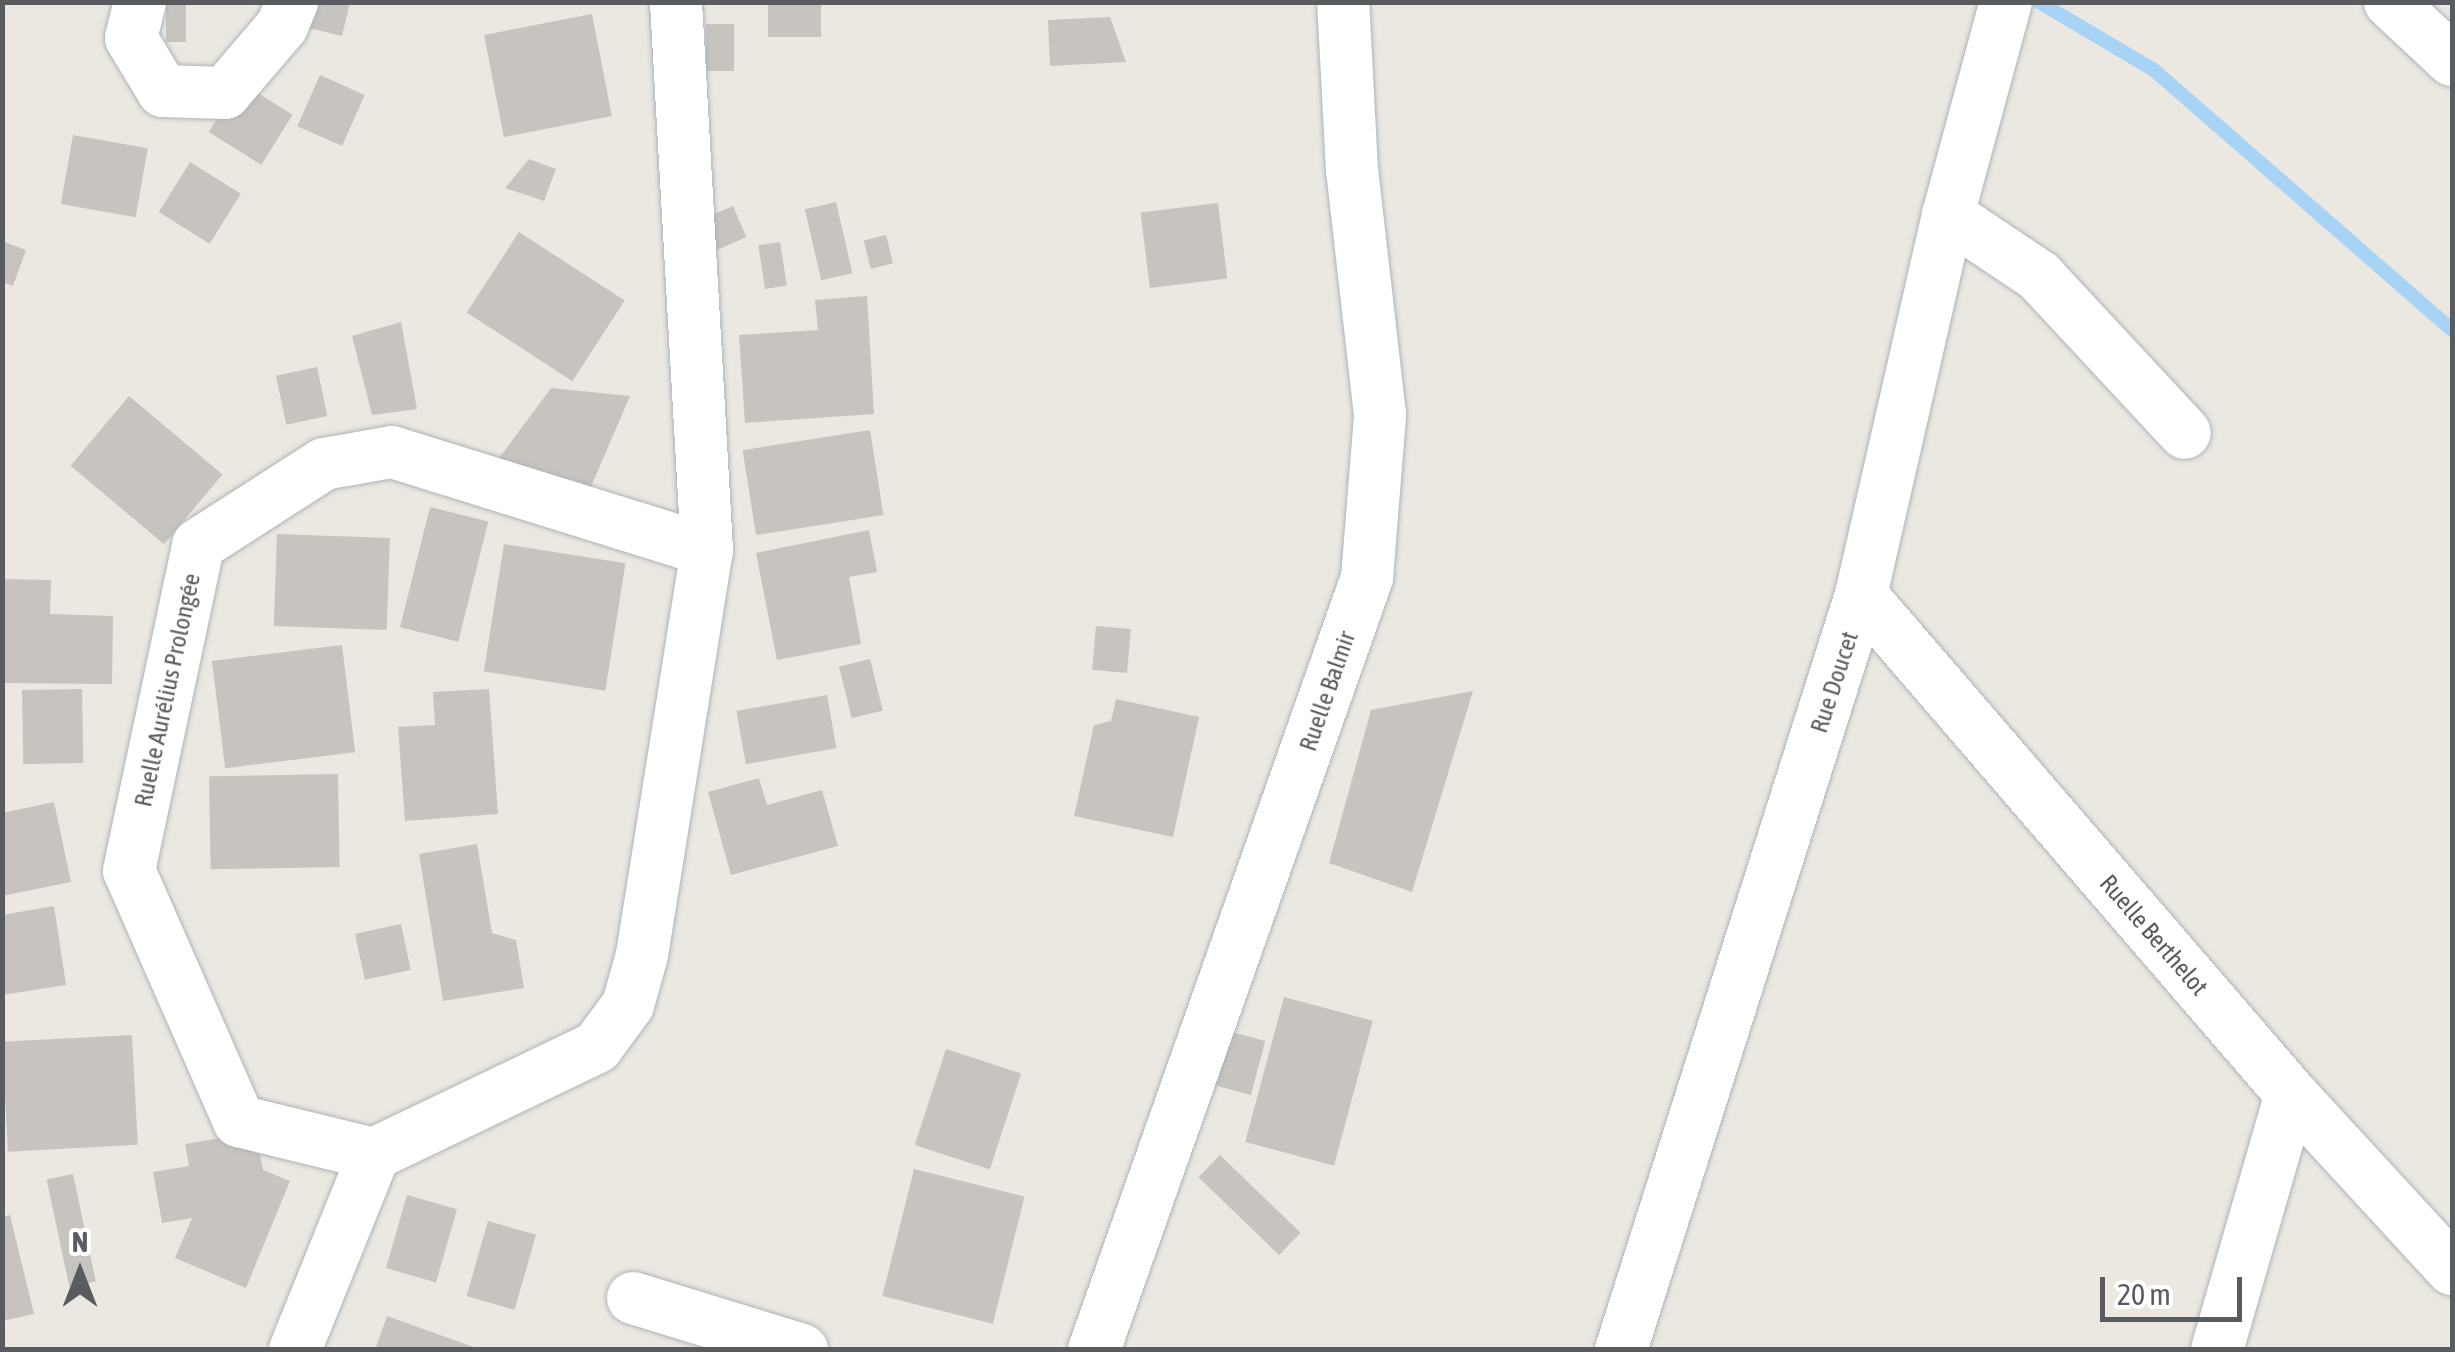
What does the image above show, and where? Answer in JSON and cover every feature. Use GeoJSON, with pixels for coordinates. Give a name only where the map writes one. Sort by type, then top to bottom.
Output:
{"type":"FeatureCollection","features":[{"type":"Feature","properties":{"kind":"street"},"geometry":{"type":"LineString","coordinates":[[136,20],[163,91],[225,93],[282,26],[292,2]]}},
{"type":"Feature","properties":{"kind":"street"},"geometry":{"type":"LineString","coordinates":[[295,1350],[374,1154],[598,1046],[628,1004],[707,550],[676,2]]}},
{"type":"Feature","properties":{"kind":"street","name":"Ruelle Balmir"},"geometry":{"type":"LineString","coordinates":[[1094,1350],[1367,578],[1380,416],[1352,171],[1344,2]]}},
{"type":"Feature","properties":{"kind":"street","name":"Rue Doucet"},"geometry":{"type":"LineString","coordinates":[[1621,1350],[1861,596],[1948,215],[2006,2]]}},
{"type":"Feature","properties":{"kind":"street"},"geometry":{"type":"LineString","coordinates":[[2390,2],[2452,60]]}},
{"type":"Feature","properties":{"kind":"street"},"geometry":{"type":"LineString","coordinates":[[1948,215],[2039,276],[2185,433]]}},
{"type":"Feature","properties":{"kind":"street","name":"Ruelle Aurélius Prolongée"},"geometry":{"type":"LineString","coordinates":[[374,1154],[239,1121],[129,871],[198,545],[324,464],[392,452],[707,550]]}},
{"type":"Feature","properties":{"kind":"street","name":"Ruelle Berthelot"},"geometry":{"type":"LineString","coordinates":[[1861,596],[2291,1094],[2452,1269]]}},
{"type":"Feature","properties":{"kind":"street"},"geometry":{"type":"LineString","coordinates":[[2218,1350],[2291,1094]]}},
{"type":"Feature","properties":{"kind":"street"},"geometry":{"type":"LineString","coordinates":[[633,1298],[802,1350]]}},
{"type":"Feature","properties":{"kind":"building"},"geometry":{"type":"Polygon","coordinates":[[[166,2],[186,2],[186,42],[166,42],[166,2]]]}},
{"type":"Feature","properties":{"kind":"building"},"geometry":{"type":"Polygon","coordinates":[[[315,2],[350,2],[342,36],[309,28],[315,2]]]}},
{"type":"Feature","properties":{"kind":"building"},"geometry":{"type":"Polygon","coordinates":[[[768,2],[821,2],[821,37],[768,37],[768,2]]]}},
{"type":"Feature","properties":{"kind":"building"},"geometry":{"type":"Polygon","coordinates":[[[592,14],[612,116],[504,137],[484,35],[592,14]]]}},
{"type":"Feature","properties":{"kind":"building"},"geometry":{"type":"Polygon","coordinates":[[[1110,17],[1126,62],[1050,66],[1048,20],[1110,17]]]}},
{"type":"Feature","properties":{"kind":"building"},"geometry":{"type":"Polygon","coordinates":[[[706,24],[734,24],[734,71],[706,71],[706,24]]]}},
{"type":"Feature","properties":{"kind":"building"},"geometry":{"type":"Polygon","coordinates":[[[320,75],[365,95],[342,146],[297,126],[320,75]]]}},
{"type":"Feature","properties":{"kind":"building"},"geometry":{"type":"Polygon","coordinates":[[[240,82],[293,115],[261,165],[209,132],[240,82]]]}},
{"type":"Feature","properties":{"kind":"building"},"geometry":{"type":"Polygon","coordinates":[[[73,135],[148,148],[136,217],[61,204],[73,135]]]}},
{"type":"Feature","properties":{"kind":"building"},"geometry":{"type":"Polygon","coordinates":[[[529,159],[556,169],[544,201],[505,188],[529,159]]]}},
{"type":"Feature","properties":{"kind":"building"},"geometry":{"type":"Polygon","coordinates":[[[190,162],[241,194],[210,244],[159,212],[190,162]]]}},
{"type":"Feature","properties":{"kind":"building"},"geometry":{"type":"Polygon","coordinates":[[[836,202],[852,273],[821,280],[805,209],[836,202]]]}},
{"type":"Feature","properties":{"kind":"building"},"geometry":{"type":"Polygon","coordinates":[[[1218,203],[1227,278],[1150,288],[1141,213],[1218,203]]]}},
{"type":"Feature","properties":{"kind":"building"},"geometry":{"type":"Polygon","coordinates":[[[733,206],[746,237],[718,249],[704,218],[733,206]]]}},
{"type":"Feature","properties":{"kind":"building"},"geometry":{"type":"Polygon","coordinates":[[[519,232],[625,301],[572,381],[467,313],[519,232]]]}},
{"type":"Feature","properties":{"kind":"building"},"geometry":{"type":"Polygon","coordinates":[[[886,235],[893,263],[871,269],[864,241],[886,235]]]}},
{"type":"Feature","properties":{"kind":"building"},"geometry":{"type":"Polygon","coordinates":[[[2,241],[26,250],[13,286],[2,282],[2,241]]]}},
{"type":"Feature","properties":{"kind":"building"},"geometry":{"type":"Polygon","coordinates":[[[780,242],[787,285],[765,289],[758,245],[780,242]]]}},
{"type":"Feature","properties":{"kind":"building"},"geometry":{"type":"Polygon","coordinates":[[[867,296],[874,414],[745,423],[739,335],[818,330],[815,300],[867,296]]]}},
{"type":"Feature","properties":{"kind":"building"},"geometry":{"type":"Polygon","coordinates":[[[401,322],[417,409],[372,415],[352,336],[401,322]]]}},
{"type":"Feature","properties":{"kind":"building"},"geometry":{"type":"Polygon","coordinates":[[[317,367],[327,416],[286,425],[276,376],[317,367]]]}},
{"type":"Feature","properties":{"kind":"building"},"geometry":{"type":"Polygon","coordinates":[[[551,388],[630,396],[584,503],[494,465],[551,388]]]}},
{"type":"Feature","properties":{"kind":"building"},"geometry":{"type":"Polygon","coordinates":[[[129,396],[222,474],[164,544],[71,466],[129,396]]]}},
{"type":"Feature","properties":{"kind":"building"},"geometry":{"type":"Polygon","coordinates":[[[870,430],[883,515],[756,535],[743,450],[870,430]]]}},
{"type":"Feature","properties":{"kind":"building"},"geometry":{"type":"Polygon","coordinates":[[[430,507],[488,522],[458,642],[400,627],[430,507]]]}},
{"type":"Feature","properties":{"kind":"building"},"geometry":{"type":"Polygon","coordinates":[[[869,530],[877,572],[849,577],[861,644],[777,660],[756,553],[869,530]]]}},
{"type":"Feature","properties":{"kind":"building"},"geometry":{"type":"Polygon","coordinates":[[[277,534],[390,538],[387,630],[274,626],[277,534]]]}},
{"type":"Feature","properties":{"kind":"building"},"geometry":{"type":"Polygon","coordinates":[[[504,544],[625,563],[605,691],[484,671],[504,544]]]}},
{"type":"Feature","properties":{"kind":"building"},"geometry":{"type":"Polygon","coordinates":[[[4,579],[51,580],[50,614],[113,616],[112,684],[2,683],[4,579]]]}},
{"type":"Feature","properties":{"kind":"building"},"geometry":{"type":"Polygon","coordinates":[[[1096,626],[1131,629],[1127,673],[1092,670],[1096,626]]]}},
{"type":"Feature","properties":{"kind":"building"},"geometry":{"type":"Polygon","coordinates":[[[342,645],[355,752],[225,768],[212,661],[342,645]]]}},
{"type":"Feature","properties":{"kind":"building"},"geometry":{"type":"Polygon","coordinates":[[[870,659],[883,710],[852,718],[839,667],[870,659]]]}},
{"type":"Feature","properties":{"kind":"building"},"geometry":{"type":"Polygon","coordinates":[[[82,689],[83,763],[23,764],[22,690],[82,689]]]}},
{"type":"Feature","properties":{"kind":"building"},"geometry":{"type":"Polygon","coordinates":[[[489,689],[498,814],[405,821],[398,727],[435,725],[433,692],[489,689]]]}},
{"type":"Feature","properties":{"kind":"building"},"geometry":{"type":"Polygon","coordinates":[[[1473,691],[1412,892],[1329,863],[1371,710],[1473,691]]]}},
{"type":"Feature","properties":{"kind":"building"},"geometry":{"type":"Polygon","coordinates":[[[827,695],[836,748],[746,764],[736,711],[827,695]]]}},
{"type":"Feature","properties":{"kind":"building"},"geometry":{"type":"Polygon","coordinates":[[[1116,699],[1199,717],[1173,837],[1074,816],[1094,725],[1111,721],[1116,699]]]}},
{"type":"Feature","properties":{"kind":"building"},"geometry":{"type":"Polygon","coordinates":[[[338,774],[340,867],[211,869],[209,776],[338,774]]]}},
{"type":"Feature","properties":{"kind":"building"},"geometry":{"type":"Polygon","coordinates":[[[759,778],[767,805],[822,790],[838,846],[731,875],[708,792],[759,778]]]}},
{"type":"Feature","properties":{"kind":"building"},"geometry":{"type":"Polygon","coordinates":[[[54,802],[71,882],[2,896],[2,813],[54,802]]]}},
{"type":"Feature","properties":{"kind":"building"},"geometry":{"type":"Polygon","coordinates":[[[477,844],[492,933],[516,940],[524,988],[443,1001],[419,854],[477,844]]]}},
{"type":"Feature","properties":{"kind":"building"},"geometry":{"type":"Polygon","coordinates":[[[54,906],[66,985],[2,995],[2,915],[54,906]]]}},
{"type":"Feature","properties":{"kind":"building"},"geometry":{"type":"Polygon","coordinates":[[[401,924],[411,970],[365,980],[355,934],[401,924]]]}},
{"type":"Feature","properties":{"kind":"building"},"geometry":{"type":"Polygon","coordinates":[[[1284,997],[1373,1021],[1334,1166],[1245,1142],[1284,997]]]}},
{"type":"Feature","properties":{"kind":"building"},"geometry":{"type":"Polygon","coordinates":[[[1217,1028],[1265,1041],[1251,1095],[1203,1082],[1217,1028]]]}},
{"type":"Feature","properties":{"kind":"building"},"geometry":{"type":"Polygon","coordinates":[[[132,1035],[138,1145],[8,1152],[2,1042],[132,1035]]]}},
{"type":"Feature","properties":{"kind":"building"},"geometry":{"type":"Polygon","coordinates":[[[946,1049],[1021,1073],[990,1169],[915,1145],[946,1049]]]}},
{"type":"Feature","properties":{"kind":"building"},"geometry":{"type":"Polygon","coordinates":[[[256,1132],[263,1170],[290,1181],[246,1288],[175,1258],[192,1218],[162,1223],[153,1172],[189,1166],[185,1144],[256,1132]]]}},
{"type":"Feature","properties":{"kind":"building"},"geometry":{"type":"Polygon","coordinates":[[[1220,1155],[1301,1233],[1279,1255],[1198,1177],[1220,1155]]]}},
{"type":"Feature","properties":{"kind":"building"},"geometry":{"type":"Polygon","coordinates":[[[914,1169],[1025,1197],[993,1324],[882,1296],[914,1169]]]}},
{"type":"Feature","properties":{"kind":"building"},"geometry":{"type":"Polygon","coordinates":[[[73,1174],[96,1282],[69,1287],[47,1180],[73,1174]]]}},
{"type":"Feature","properties":{"kind":"building"},"geometry":{"type":"Polygon","coordinates":[[[407,1195],[457,1209],[436,1282],[386,1268],[407,1195]]]}},
{"type":"Feature","properties":{"kind":"building"},"geometry":{"type":"Polygon","coordinates":[[[10,1215],[34,1314],[2,1321],[2,1217],[10,1215]]]}},
{"type":"Feature","properties":{"kind":"building"},"geometry":{"type":"Polygon","coordinates":[[[488,1221],[536,1235],[515,1310],[467,1296],[488,1221]]]}},
{"type":"Feature","properties":{"kind":"building"},"geometry":{"type":"Polygon","coordinates":[[[387,1316],[479,1349],[479,1350],[375,1350],[387,1316]]]}},
{"type":"Feature","properties":{"kind":"waterway"},"geometry":{"type":"LineString","coordinates":[[2039,2],[2154,70],[2452,330]]}}]}
